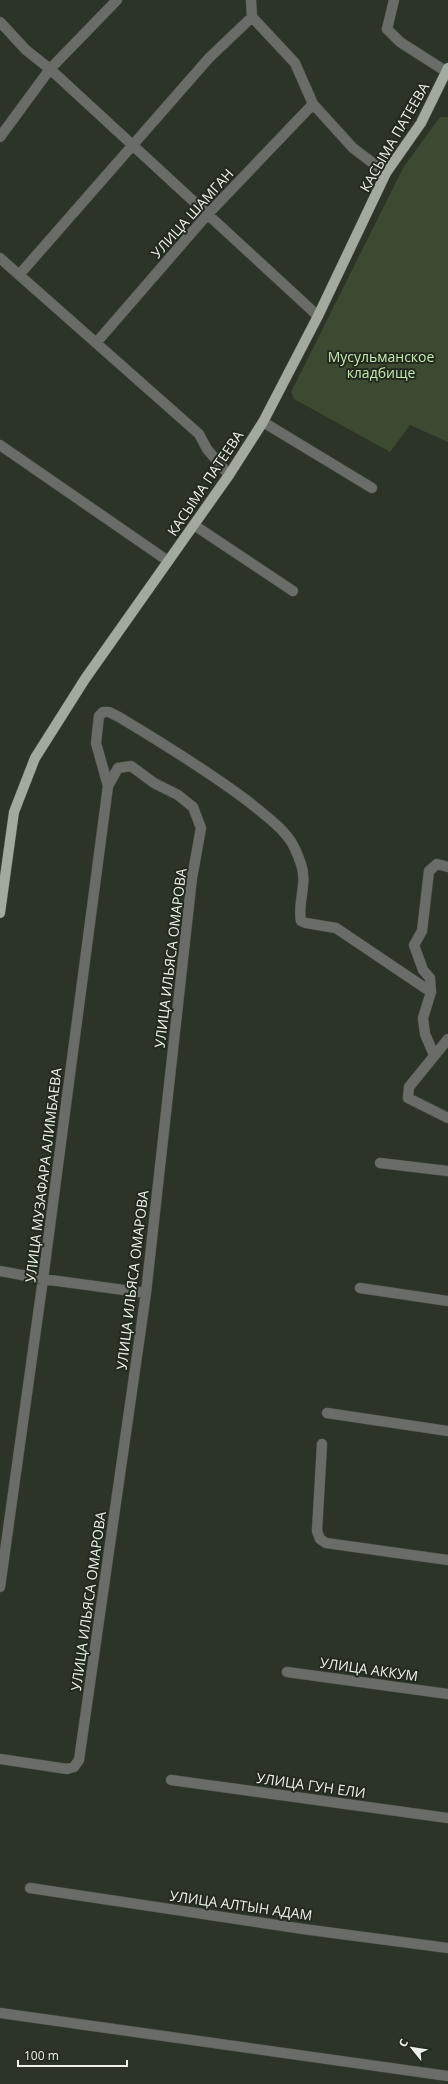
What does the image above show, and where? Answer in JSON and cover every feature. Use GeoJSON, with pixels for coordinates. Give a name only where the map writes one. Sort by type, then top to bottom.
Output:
{"type":"FeatureCollection","features":[{"type":"Feature","properties":{"kind":"main road","name":"КАСЫМА ПАТЕЕВА"},"geometry":{"type":"LineString","coordinates":[[0,913],[14,812],[35,758],[85,680],[229,475],[264,422],[318,316],[386,173],[421,123],[447,70]]}},
{"type":"Feature","properties":{"kind":"street"},"geometry":{"type":"LineString","coordinates":[[0,137],[50,69],[117,0]]}},
{"type":"Feature","properties":{"kind":"street"},"geometry":{"type":"LineString","coordinates":[[251,0],[252,17],[295,63],[313,104],[353,148],[386,173]]}},
{"type":"Feature","properties":{"kind":"street"},"geometry":{"type":"LineString","coordinates":[[394,0],[387,29],[400,42],[447,70]]}},
{"type":"Feature","properties":{"kind":"street"},"geometry":{"type":"LineString","coordinates":[[18,275],[209,58],[252,17]]}},
{"type":"Feature","properties":{"kind":"street"},"geometry":{"type":"LineString","coordinates":[[0,22],[26,50],[50,69],[318,316]]}},
{"type":"Feature","properties":{"kind":"street","name":"УЛИЦА ШАМГАН"},"geometry":{"type":"LineString","coordinates":[[96,343],[207,215],[313,104]]}},
{"type":"Feature","properties":{"kind":"street"},"geometry":{"type":"LineString","coordinates":[[0,258],[199,434],[207,449],[229,475]]}},
{"type":"Feature","properties":{"kind":"street"},"geometry":{"type":"LineString","coordinates":[[264,422],[372,488]]}},
{"type":"Feature","properties":{"kind":"street"},"geometry":{"type":"LineString","coordinates":[[0,444],[168,561]]}},
{"type":"Feature","properties":{"kind":"street"},"geometry":{"type":"LineString","coordinates":[[194,525],[293,591]]}},
{"type":"Feature","properties":{"kind":"street"},"geometry":{"type":"LineString","coordinates":[[108,786],[96,743],[99,716],[103,712],[109,712],[119,717],[186,758],[231,789],[275,823],[288,837],[302,864],[304,889],[300,915],[302,921],[336,928],[431,992]]}},
{"type":"Feature","properties":{"kind":"street","name":"УЛИЦА ИЛЬЯСА ОМАРОВА"},"geometry":{"type":"LineString","coordinates":[[0,1759],[67,1769],[74,1767],[79,1760],[146,1293],[192,878],[201,828],[193,807],[178,795],[154,783],[131,766],[118,768]]}},
{"type":"Feature","properties":{"kind":"street","name":"УЛИЦА МУЗАФАРА АЛИМБАЕВА"},"geometry":{"type":"LineString","coordinates":[[0,1587],[43,1279],[108,786],[118,768]]}},
{"type":"Feature","properties":{"kind":"street"},"geometry":{"type":"LineString","coordinates":[[434,1055],[425,1034],[423,1018],[431,992],[430,978],[423,970],[414,945],[422,931],[429,871],[437,864],[448,867]]}},
{"type":"Feature","properties":{"kind":"street"},"geometry":{"type":"LineString","coordinates":[[448,1039],[409,1087],[408,1098],[448,1118]]}},
{"type":"Feature","properties":{"kind":"street"},"geometry":{"type":"LineString","coordinates":[[380,1163],[448,1171]]}},
{"type":"Feature","properties":{"kind":"street"},"geometry":{"type":"LineString","coordinates":[[0,1271],[43,1279],[146,1293]]}},
{"type":"Feature","properties":{"kind":"street"},"geometry":{"type":"LineString","coordinates":[[360,1288],[448,1300]]}},
{"type":"Feature","properties":{"kind":"street"},"geometry":{"type":"LineString","coordinates":[[327,1413],[448,1431]]}},
{"type":"Feature","properties":{"kind":"street"},"geometry":{"type":"LineString","coordinates":[[322,1444],[317,1531],[320,1538],[326,1543],[448,1560]]}},
{"type":"Feature","properties":{"kind":"street","name":"УЛИЦА АККУМ"},"geometry":{"type":"LineString","coordinates":[[287,1672],[448,1694]]}},
{"type":"Feature","properties":{"kind":"street","name":"УЛИЦА ГУН ЕЛИ"},"geometry":{"type":"LineString","coordinates":[[171,1780],[448,1818]]}},
{"type":"Feature","properties":{"kind":"street","name":"УЛИЦА АЛТЫН АДАМ"},"geometry":{"type":"LineString","coordinates":[[30,1888],[296,1928],[448,1948]]}},
{"type":"Feature","properties":{"kind":"street"},"geometry":{"type":"LineString","coordinates":[[0,2013],[448,2076]]}},
{"type":"Feature","properties":{"kind":"green space","name":"Мусульманское кладбище"},"geometry":{"type":"Polygon","coordinates":[[[440,117],[448,117],[448,442],[410,425],[390,452],[294,399],[291,392],[403,168],[440,117]]]}}]}
